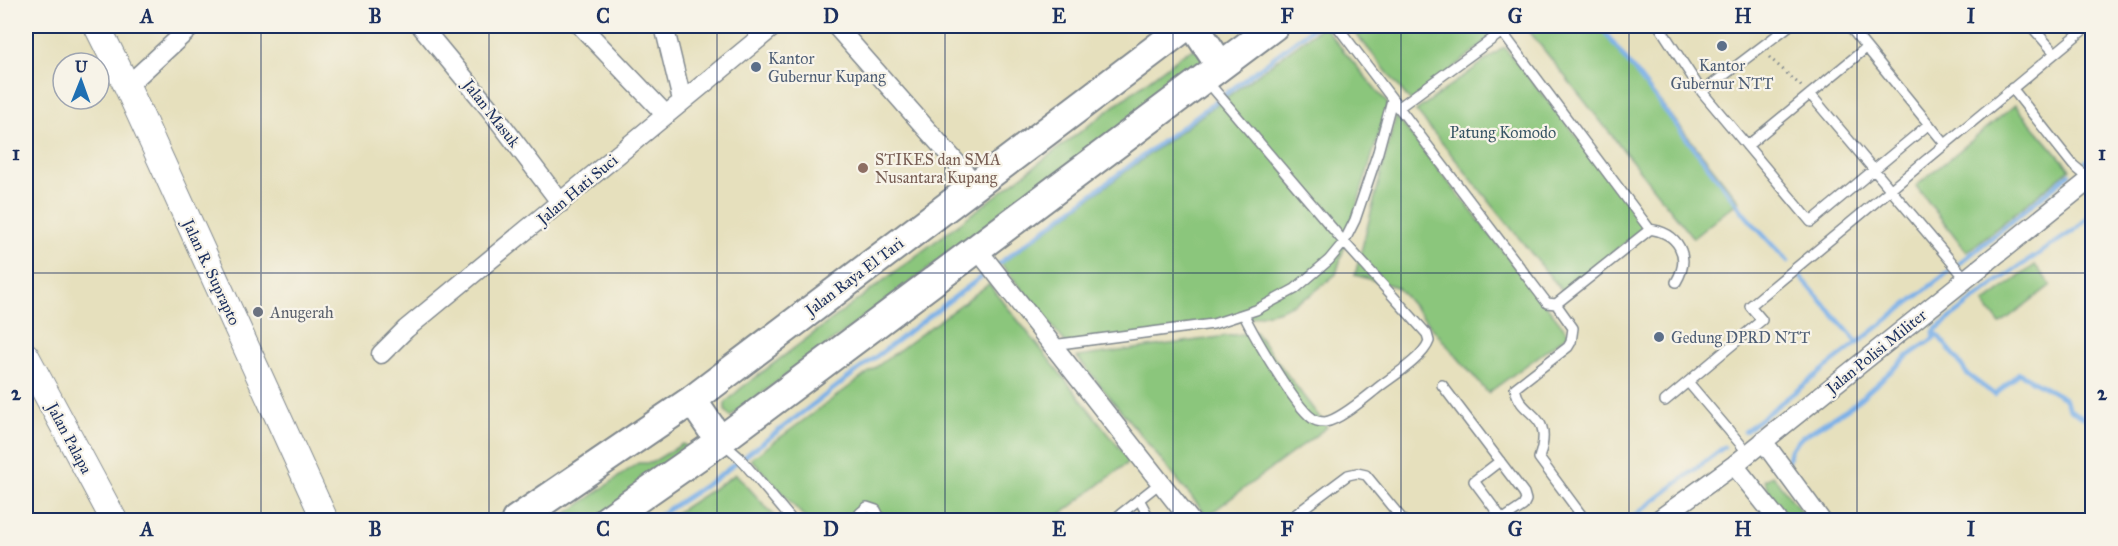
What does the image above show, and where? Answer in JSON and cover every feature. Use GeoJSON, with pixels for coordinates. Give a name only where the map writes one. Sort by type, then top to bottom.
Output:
{"type":"FeatureCollection","features":[{"type":"Feature","properties":{"kind":"main road","name":"Jalan Raya El Tari"},"geometry":{"type":"LineString","coordinates":[[516,520],[692,399],[1186,26]]}},
{"type":"Feature","properties":{"kind":"main road"},"geometry":{"type":"LineString","coordinates":[[1194,26],[1214,78]]}},
{"type":"Feature","properties":{"kind":"main road"},"geometry":{"type":"LineString","coordinates":[[607,520],[981,254],[1214,78],[1274,26]]}},
{"type":"Feature","properties":{"kind":"main road"},"geometry":{"type":"LineString","coordinates":[[692,399],[720,441]]}},
{"type":"Feature","properties":{"kind":"street","name":"Jalan R. Suprapto"},"geometry":{"type":"LineString","coordinates":[[97,26],[127,86],[325,520]]}},
{"type":"Feature","properties":{"kind":"street"},"geometry":{"type":"LineString","coordinates":[[127,86],[192,26]]}},
{"type":"Feature","properties":{"kind":"street","name":"Jalan Masuk"},"geometry":{"type":"LineString","coordinates":[[421,26],[489,108],[561,203]]}},
{"type":"Feature","properties":{"kind":"street"},"geometry":{"type":"LineString","coordinates":[[581,26],[666,115]]}},
{"type":"Feature","properties":{"kind":"street"},"geometry":{"type":"LineString","coordinates":[[664,26],[682,100]]}},
{"type":"Feature","properties":{"kind":"street","name":"Jalan Hati Suci"},"geometry":{"type":"LineString","coordinates":[[381,354],[406,329],[774,26]]}},
{"type":"Feature","properties":{"kind":"street"},"geometry":{"type":"LineString","coordinates":[[836,26],[975,184]]}},
{"type":"Feature","properties":{"kind":"street","name":"Jalan Polisi Militer"},"geometry":{"type":"LineString","coordinates":[[1666,518],[2092,179]]}},
{"type":"Feature","properties":{"kind":"street"},"geometry":{"type":"LineString","coordinates":[[981,254],[1190,520]]}},
{"type":"Feature","properties":{"kind":"street","name":"Jalan Palapa"},"geometry":{"type":"LineString","coordinates":[[26,356],[109,519]]}},
{"type":"Feature","properties":{"kind":"street"},"geometry":{"type":"LineString","coordinates":[[1763,441],[1821,520]]}},
{"type":"Feature","properties":{"kind":"street"},"geometry":{"type":"LineString","coordinates":[[1741,459],[1778,520]]}},
{"type":"Feature","properties":{"kind":"lane"},"geometry":{"type":"LineString","coordinates":[[1337,26],[1547,303],[1556,304],[1648,229]]}},
{"type":"Feature","properties":{"kind":"lane"},"geometry":{"type":"LineString","coordinates":[[1659,26],[1702,93],[1811,222],[1929,124]]}},
{"type":"Feature","properties":{"kind":"lane"},"geometry":{"type":"LineString","coordinates":[[1702,93],[1789,26]]}},
{"type":"Feature","properties":{"kind":"lane"},"geometry":{"type":"LineString","coordinates":[[1850,26],[1945,144]]}},
{"type":"Feature","properties":{"kind":"lane"},"geometry":{"type":"LineString","coordinates":[[2031,26],[2055,53]]}},
{"type":"Feature","properties":{"kind":"lane"},"geometry":{"type":"LineString","coordinates":[[1665,401],[1762,320],[1750,306],[2088,26]]}},
{"type":"Feature","properties":{"kind":"lane"},"geometry":{"type":"LineString","coordinates":[[1052,345],[1204,325],[1244,315],[1273,302],[1307,280],[1329,260],[1344,242],[1355,220],[1395,104],[1500,29],[1648,229],[1667,233],[1680,246],[1683,265],[1676,282]]}},
{"type":"Feature","properties":{"kind":"lane"},"geometry":{"type":"LineString","coordinates":[[1747,146],[1866,48]]}},
{"type":"Feature","properties":{"kind":"lane"},"geometry":{"type":"LineString","coordinates":[[1214,78],[1228,108],[1429,338],[1426,348],[1407,366],[1358,403],[1326,422],[1311,418],[1294,396],[1244,315]]}},
{"type":"Feature","properties":{"kind":"lane"},"geometry":{"type":"LineString","coordinates":[[2012,88],[2073,165],[2092,179]]}},
{"type":"Feature","properties":{"kind":"lane"},"geometry":{"type":"LineString","coordinates":[[1810,94],[1966,279]]}},
{"type":"Feature","properties":{"kind":"lane"},"geometry":{"type":"LineString","coordinates":[[1556,304],[1573,328],[1571,342],[1568,347],[1515,388],[1516,395],[1521,402],[1540,420],[1544,435],[1539,458],[1585,520]]}},
{"type":"Feature","properties":{"kind":"lane"},"geometry":{"type":"LineString","coordinates":[[1688,382],[1741,459]]}},
{"type":"Feature","properties":{"kind":"lane"},"geometry":{"type":"LineString","coordinates":[[1442,385],[1521,487],[1526,500],[1523,506],[1503,520],[1474,482],[1500,461]]}},
{"type":"Feature","properties":{"kind":"lane"},"geometry":{"type":"LineString","coordinates":[[720,441],[738,455],[792,520]]}},
{"type":"Feature","properties":{"kind":"lane"},"geometry":{"type":"LineString","coordinates":[[1288,520],[1343,478],[1358,473],[1366,475],[1403,520]]}},
{"type":"Feature","properties":{"kind":"lane"},"geometry":{"type":"LineString","coordinates":[[1113,520],[1160,483]]}},
{"type":"Feature","properties":{"kind":"lane"},"geometry":{"type":"LineString","coordinates":[[1138,499],[1149,520]]}},
{"type":"Feature","properties":{"kind":"lane"},"geometry":{"type":"LineString","coordinates":[[861,520],[860,513],[867,507],[876,510],[877,520]]}},
{"type":"Feature","properties":{"kind":"path"},"geometry":{"type":"LineString","coordinates":[[1760,48],[1810,94]]}},
{"type":"Feature","properties":{"kind":"green space"},"geometry":{"type":"Polygon","coordinates":[[[1323,26],[1388,104],[1336,274],[1309,296],[1281,310],[1224,324],[1069,347],[1001,264],[1323,26]]]}},
{"type":"Feature","properties":{"kind":"green space"},"geometry":{"type":"Polygon","coordinates":[[[1350,26],[1489,26],[1495,34],[1411,102],[1350,26]]]}},
{"type":"Feature","properties":{"kind":"green space"},"geometry":{"type":"Polygon","coordinates":[[[1525,26],[1600,26],[1739,201],[1693,238],[1525,26]]]}},
{"type":"Feature","properties":{"kind":"green space","name":"Patung Komodo"},"geometry":{"type":"Polygon","coordinates":[[[1504,47],[1649,225],[1562,291],[1416,111],[1504,47]]]}},
{"type":"Feature","properties":{"kind":"green space"},"geometry":{"type":"Polygon","coordinates":[[[1194,49],[1209,60],[730,417],[725,410],[725,403],[740,389],[1186,52],[1194,49]]]}},
{"type":"Feature","properties":{"kind":"green space"},"geometry":{"type":"Polygon","coordinates":[[[2015,105],[2070,169],[1967,252],[1916,186],[2015,105]]]}},
{"type":"Feature","properties":{"kind":"green space"},"geometry":{"type":"Polygon","coordinates":[[[1396,116],[1569,334],[1488,393],[1397,287],[1355,275],[1396,116]]]}},
{"type":"Feature","properties":{"kind":"green space"},"geometry":{"type":"Polygon","coordinates":[[[2035,265],[2051,285],[2000,324],[1984,303],[2035,265]]]}},
{"type":"Feature","properties":{"kind":"green space"},"geometry":{"type":"Polygon","coordinates":[[[989,284],[1130,461],[1053,520],[807,520],[751,459],[989,284]]]}},
{"type":"Feature","properties":{"kind":"green space"},"geometry":{"type":"Polygon","coordinates":[[[1255,332],[1327,427],[1207,516],[1077,357],[1255,332]]]}},
{"type":"Feature","properties":{"kind":"green space"},"geometry":{"type":"Polygon","coordinates":[[[682,444],[688,447],[601,520],[558,520],[638,463],[651,463],[682,444]]]}},
{"type":"Feature","properties":{"kind":"green space"},"geometry":{"type":"Polygon","coordinates":[[[736,474],[778,520],[665,520],[736,474]]]}},
{"type":"Feature","properties":{"kind":"green space"},"geometry":{"type":"Polygon","coordinates":[[[1773,476],[1808,520],[1790,520],[1771,495],[1764,480],[1773,476]]]}},
{"type":"Feature","properties":{"kind":"waterway"},"geometry":{"type":"LineString","coordinates":[[997,265],[1315,26]]}},
{"type":"Feature","properties":{"kind":"waterway"},"geometry":{"type":"LineString","coordinates":[[1600,26],[1746,216],[1788,262]]}},
{"type":"Feature","properties":{"kind":"waterway"},"geometry":{"type":"LineString","coordinates":[[2086,162],[2092,157]]}},
{"type":"Feature","properties":{"kind":"waterway"},"geometry":{"type":"LineString","coordinates":[[1959,264],[2069,174]]}},
{"type":"Feature","properties":{"kind":"waterway"},"geometry":{"type":"LineString","coordinates":[[2092,213],[2076,229],[1998,281],[1934,331],[1967,374],[1995,395],[2019,373],[2064,398],[2070,410],[2092,422]]}},
{"type":"Feature","properties":{"kind":"waterway"},"geometry":{"type":"LineString","coordinates":[[1745,431],[1952,269]]}},
{"type":"Feature","properties":{"kind":"waterway"},"geometry":{"type":"LineString","coordinates":[[652,520],[715,479],[990,270]]}},
{"type":"Feature","properties":{"kind":"waterway"},"geometry":{"type":"LineString","coordinates":[[1799,275],[1858,343]]}},
{"type":"Feature","properties":{"kind":"waterway"},"geometry":{"type":"LineString","coordinates":[[1787,463],[1790,450],[1802,437],[1853,405],[1908,356],[1934,338],[1934,331]]}},
{"type":"Feature","properties":{"kind":"waterway"},"geometry":{"type":"LineString","coordinates":[[1629,520],[1724,447]]}},
{"type":"Feature","properties":{"kind":"place","name":"Kantor Gubernur NTT"},"geometry":{"type":"Point","coordinates":[1722,46]}},
{"type":"Feature","properties":{"kind":"place","name":"Kantor Gubernur Kupang"},"geometry":{"type":"Point","coordinates":[756,67]}},
{"type":"Feature","properties":{"kind":"place","name":"STIKES dan SMA Nusantara Kupang"},"geometry":{"type":"Point","coordinates":[863,168]}},
{"type":"Feature","properties":{"kind":"place","name":"Anugerah"},"geometry":{"type":"Point","coordinates":[258,312]}},
{"type":"Feature","properties":{"kind":"place","name":"Gedung DPRD NTT"},"geometry":{"type":"Point","coordinates":[1659,337]}}]}
